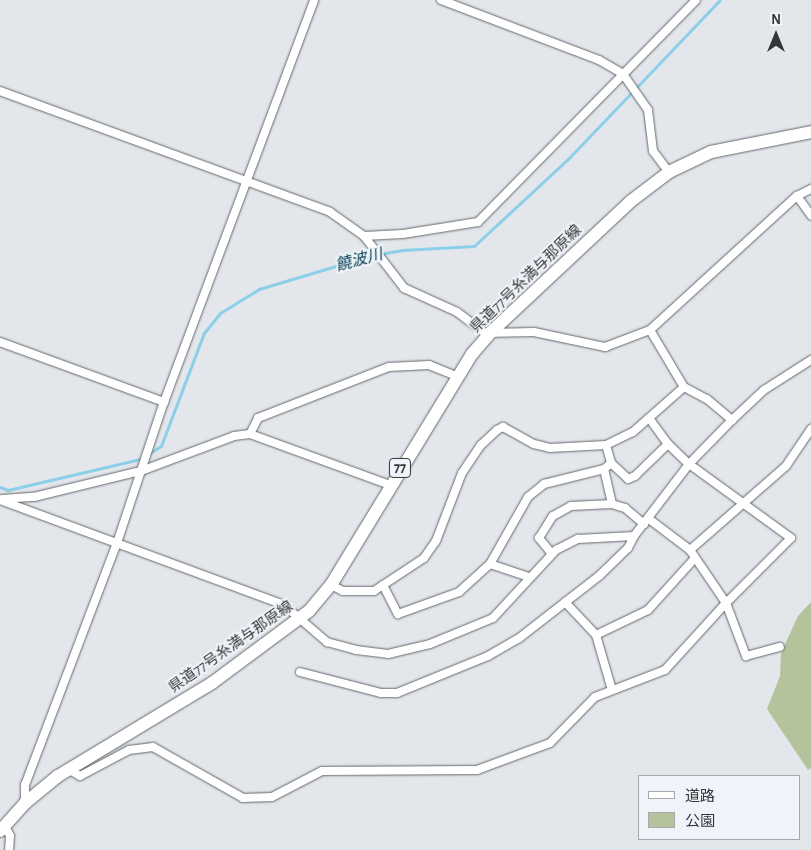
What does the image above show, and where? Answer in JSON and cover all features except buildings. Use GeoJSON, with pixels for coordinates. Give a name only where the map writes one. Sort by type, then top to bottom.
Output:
{"type":"FeatureCollection","features":[{"type":"Feature","properties":{"kind":"main road","name":"県道77号糸満与那原線"},"geometry":{"type":"LineString","coordinates":[[2,829],[25,804],[68,769],[212,683],[300,619],[331,585],[456,376],[490,333],[631,201],[669,172],[711,152],[811,132]]}},
{"type":"Feature","properties":{"kind":"street"},"geometry":{"type":"LineString","coordinates":[[25,804],[25,785],[117,543],[164,402],[314,0]]}},
{"type":"Feature","properties":{"kind":"street"},"geometry":{"type":"LineString","coordinates":[[441,0],[599,60],[624,74],[648,110],[653,151],[669,172]]}},
{"type":"Feature","properties":{"kind":"street"},"geometry":{"type":"LineString","coordinates":[[364,236],[403,234],[478,222],[696,0]]}},
{"type":"Feature","properties":{"kind":"street"},"geometry":{"type":"LineString","coordinates":[[0,90],[248,179],[330,212],[364,236],[404,288],[457,312],[485,333],[534,332],[605,347],[650,330],[797,196],[811,189]]}},
{"type":"Feature","properties":{"kind":"street"},"geometry":{"type":"LineString","coordinates":[[797,196],[811,215]]}},
{"type":"Feature","properties":{"kind":"street"},"geometry":{"type":"LineString","coordinates":[[650,330],[684,387],[707,399],[732,420]]}},
{"type":"Feature","properties":{"kind":"street"},"geometry":{"type":"LineString","coordinates":[[0,342],[164,402]]}},
{"type":"Feature","properties":{"kind":"street"},"geometry":{"type":"LineString","coordinates":[[300,672],[381,693],[397,693],[488,656],[518,639],[628,548],[634,536],[689,464],[732,420],[764,390],[811,360]]}},
{"type":"Feature","properties":{"kind":"street"},"geometry":{"type":"LineString","coordinates":[[250,434],[258,418],[389,367],[429,365],[456,376]]}},
{"type":"Feature","properties":{"kind":"street"},"geometry":{"type":"LineString","coordinates":[[331,585],[343,591],[363,592],[383,585],[424,558],[436,541],[462,473],[481,445],[497,430],[503,427],[534,444],[550,448],[606,445],[633,432],[684,387]]}},
{"type":"Feature","properties":{"kind":"street"},"geometry":{"type":"LineString","coordinates":[[68,769],[80,776],[129,750],[153,747],[243,798],[272,797],[322,771],[477,770],[550,743],[594,697],[665,670],[726,603],[791,538],[746,503],[689,464],[668,444],[649,418]]}},
{"type":"Feature","properties":{"kind":"street"},"geometry":{"type":"LineString","coordinates":[[690,550],[746,503],[786,466],[811,429]]}},
{"type":"Feature","properties":{"kind":"street"},"geometry":{"type":"LineString","coordinates":[[0,500],[34,498],[141,471],[234,436],[250,434],[390,485]]}},
{"type":"Feature","properties":{"kind":"street"},"geometry":{"type":"LineString","coordinates":[[606,445],[611,463],[628,479],[635,476],[668,444]]}},
{"type":"Feature","properties":{"kind":"street"},"geometry":{"type":"LineString","coordinates":[[383,585],[398,614],[459,592],[490,564],[528,498],[544,484],[604,469],[611,463]]}},
{"type":"Feature","properties":{"kind":"street"},"geometry":{"type":"LineString","coordinates":[[604,469],[612,504]]}},
{"type":"Feature","properties":{"kind":"street"},"geometry":{"type":"LineString","coordinates":[[0,500],[284,605],[327,642],[356,650],[388,654],[430,644],[493,618],[552,554],[578,539],[634,536]]}},
{"type":"Feature","properties":{"kind":"street"},"geometry":{"type":"LineString","coordinates":[[552,554],[540,538],[553,516],[571,506],[612,504],[624,508],[690,550],[726,603],[746,656],[780,647]]}},
{"type":"Feature","properties":{"kind":"street"},"geometry":{"type":"LineString","coordinates":[[596,635],[648,610],[695,558]]}},
{"type":"Feature","properties":{"kind":"street"},"geometry":{"type":"LineString","coordinates":[[490,564],[529,577]]}},
{"type":"Feature","properties":{"kind":"street"},"geometry":{"type":"LineString","coordinates":[[565,602],[596,635],[612,690]]}},
{"type":"Feature","properties":{"kind":"street"},"geometry":{"type":"LineString","coordinates":[[2,829],[10,836],[9,850]]}},
{"type":"Feature","properties":{"kind":"green space"},"geometry":{"type":"Polygon","coordinates":[[[811,602],[811,768],[808,770],[767,709],[780,676],[781,653],[798,616],[811,602]]]}},
{"type":"Feature","properties":{"kind":"waterway","name":"饒波川"},"geometry":{"type":"LineString","coordinates":[[0,487],[8,490],[140,459],[161,446],[204,333],[220,313],[259,289],[369,256],[402,250],[474,246],[567,160],[720,0]]}}]}
